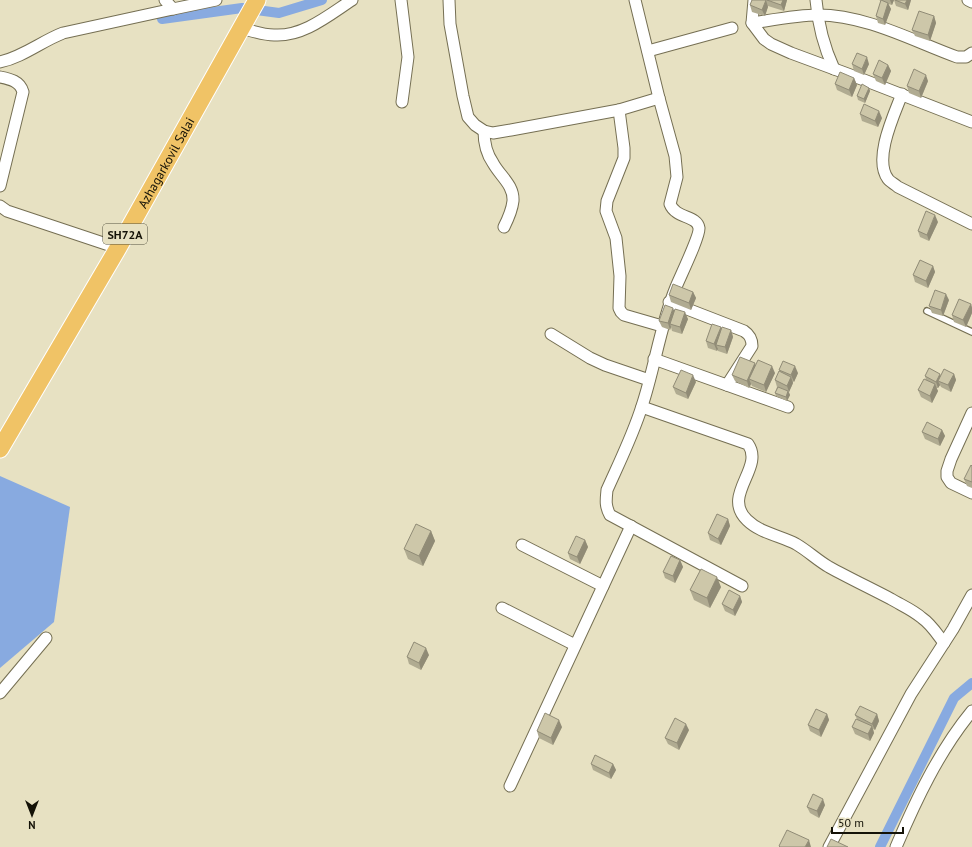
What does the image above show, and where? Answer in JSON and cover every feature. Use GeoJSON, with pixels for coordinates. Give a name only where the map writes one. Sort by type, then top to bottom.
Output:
{"type":"FeatureCollection","features":[{"type":"Feature","properties":{"kind":"main road","name":"Azhagarkovil Salai"},"geometry":{"type":"LineString","coordinates":[[0,449],[118,248],[250,13]]}},
{"type":"Feature","properties":{"kind":"street"},"geometry":{"type":"LineString","coordinates":[[157,12],[158,0]]}},
{"type":"Feature","properties":{"kind":"street"},"geometry":{"type":"LineString","coordinates":[[165,0],[173,8]]}},
{"type":"Feature","properties":{"kind":"street"},"geometry":{"type":"LineString","coordinates":[[0,62],[20,55],[52,37],[63,33],[173,8],[216,0]]}},
{"type":"Feature","properties":{"kind":"street"},"geometry":{"type":"LineString","coordinates":[[250,13],[260,33],[276,36],[297,33],[352,0]]}},
{"type":"Feature","properties":{"kind":"street"},"geometry":{"type":"LineString","coordinates":[[401,0],[408,57],[402,102]]}},
{"type":"Feature","properties":{"kind":"street"},"geometry":{"type":"LineString","coordinates":[[449,0],[452,31],[468,117],[475,125],[484,131],[493,133],[618,110],[659,98]]}},
{"type":"Feature","properties":{"kind":"street"},"geometry":{"type":"LineString","coordinates":[[635,0],[675,156],[676,177],[670,204],[675,213],[692,219],[699,228],[662,326],[642,407],[607,490],[605,501],[610,515],[742,586]]}},
{"type":"Feature","properties":{"kind":"street"},"geometry":{"type":"LineString","coordinates":[[754,0],[752,23],[764,39],[771,44],[972,122]]}},
{"type":"Feature","properties":{"kind":"street"},"geometry":{"type":"LineString","coordinates":[[816,0],[817,15],[826,52],[834,69]]}},
{"type":"Feature","properties":{"kind":"street"},"geometry":{"type":"LineString","coordinates":[[968,0],[972,2]]}},
{"type":"Feature","properties":{"kind":"street"},"geometry":{"type":"LineString","coordinates":[[752,23],[817,15],[854,20],[907,36],[957,57],[966,57],[972,53]]}},
{"type":"Feature","properties":{"kind":"street"},"geometry":{"type":"LineString","coordinates":[[648,51],[732,28]]}},
{"type":"Feature","properties":{"kind":"street"},"geometry":{"type":"LineString","coordinates":[[0,76],[17,82],[22,87],[22,92],[0,186]]}},
{"type":"Feature","properties":{"kind":"street"},"geometry":{"type":"LineString","coordinates":[[902,94],[885,140],[883,166],[888,178],[898,187],[972,224]]}},
{"type":"Feature","properties":{"kind":"street"},"geometry":{"type":"LineString","coordinates":[[618,110],[624,148],[624,158],[607,201],[606,211],[616,238],[621,282],[619,308],[624,315],[662,326]]}},
{"type":"Feature","properties":{"kind":"street"},"geometry":{"type":"LineString","coordinates":[[484,131],[484,144],[487,152],[493,164],[512,189],[513,200],[510,214],[504,227]]}},
{"type":"Feature","properties":{"kind":"street"},"geometry":{"type":"LineString","coordinates":[[0,206],[7,211],[118,248]]}},
{"type":"Feature","properties":{"kind":"street"},"geometry":{"type":"LineString","coordinates":[[670,302],[744,331],[749,335],[752,340],[752,346],[727,385]]}},
{"type":"Feature","properties":{"kind":"street"},"geometry":{"type":"LineString","coordinates":[[551,334],[590,358],[605,365],[649,380]]}},
{"type":"Feature","properties":{"kind":"street"},"geometry":{"type":"LineString","coordinates":[[654,359],[788,407]]}},
{"type":"Feature","properties":{"kind":"street"},"geometry":{"type":"LineString","coordinates":[[642,407],[748,444],[751,449],[752,457],[750,467],[740,491],[738,504],[740,512],[748,521],[773,535],[795,544],[820,562],[906,607],[923,618],[944,643]]}},
{"type":"Feature","properties":{"kind":"street"},"geometry":{"type":"LineString","coordinates":[[972,412],[951,459],[947,470],[947,477],[951,483],[972,493]]}},
{"type":"Feature","properties":{"kind":"street"},"geometry":{"type":"LineString","coordinates":[[510,786],[631,526]]}},
{"type":"Feature","properties":{"kind":"street"},"geometry":{"type":"LineString","coordinates":[[522,545],[603,586]]}},
{"type":"Feature","properties":{"kind":"street"},"geometry":{"type":"LineString","coordinates":[[829,847],[910,694],[944,643],[972,595]]}},
{"type":"Feature","properties":{"kind":"street"},"geometry":{"type":"LineString","coordinates":[[502,608],[575,645]]}},
{"type":"Feature","properties":{"kind":"street"},"geometry":{"type":"LineString","coordinates":[[0,693],[46,638]]}},
{"type":"Feature","properties":{"kind":"street"},"geometry":{"type":"LineString","coordinates":[[896,847],[909,817],[944,750],[972,711]]}},
{"type":"Feature","properties":{"kind":"lane"},"geometry":{"type":"LineString","coordinates":[[927,311],[972,332]]}},
{"type":"Feature","properties":{"kind":"water"},"geometry":{"type":"Polygon","coordinates":[[[0,476],[70,507],[54,622],[0,668],[0,476]]]}},
{"type":"Feature","properties":{"kind":"building"},"geometry":{"type":"Polygon","coordinates":[[[752,0],[766,0],[762,10],[750,5],[752,0]]]}},
{"type":"Feature","properties":{"kind":"building"},"geometry":{"type":"Polygon","coordinates":[[[767,0],[783,0],[781,5],[767,0]]]}},
{"type":"Feature","properties":{"kind":"building"},"geometry":{"type":"Polygon","coordinates":[[[881,0],[888,3],[883,19],[876,16],[881,0]]]}},
{"type":"Feature","properties":{"kind":"building"},"geometry":{"type":"Polygon","coordinates":[[[895,0],[907,0],[905,4],[895,0]]]}},
{"type":"Feature","properties":{"kind":"building"},"geometry":{"type":"Polygon","coordinates":[[[919,11],[934,16],[928,35],[912,30],[919,11]]]}},
{"type":"Feature","properties":{"kind":"building"},"geometry":{"type":"Polygon","coordinates":[[[857,53],[867,57],[862,69],[852,64],[857,53]]]}},
{"type":"Feature","properties":{"kind":"building"},"geometry":{"type":"Polygon","coordinates":[[[879,60],[888,65],[882,78],[873,74],[879,60]]]}},
{"type":"Feature","properties":{"kind":"building"},"geometry":{"type":"Polygon","coordinates":[[[914,69],[926,75],[919,91],[907,86],[914,69]]]}},
{"type":"Feature","properties":{"kind":"building"},"geometry":{"type":"Polygon","coordinates":[[[840,72],[854,78],[849,90],[835,84],[840,72]]]}},
{"type":"Feature","properties":{"kind":"building"},"geometry":{"type":"Polygon","coordinates":[[[862,84],[869,88],[864,99],[857,96],[862,84]]]}},
{"type":"Feature","properties":{"kind":"building"},"geometry":{"type":"Polygon","coordinates":[[[864,104],[879,111],[875,121],[860,114],[864,104]]]}},
{"type":"Feature","properties":{"kind":"building"},"geometry":{"type":"Polygon","coordinates":[[[926,211],[935,215],[927,235],[918,231],[926,211]]]}},
{"type":"Feature","properties":{"kind":"building"},"geometry":{"type":"Polygon","coordinates":[[[920,260],[933,266],[926,281],[913,275],[920,260]]]}},
{"type":"Feature","properties":{"kind":"building"},"geometry":{"type":"Polygon","coordinates":[[[673,284],[693,292],[689,303],[669,295],[673,284]]]}},
{"type":"Feature","properties":{"kind":"building"},"geometry":{"type":"Polygon","coordinates":[[[935,290],[946,294],[941,310],[929,306],[935,290]]]}},
{"type":"Feature","properties":{"kind":"building"},"geometry":{"type":"Polygon","coordinates":[[[959,299],[971,304],[963,320],[952,315],[959,299]]]}},
{"type":"Feature","properties":{"kind":"building"},"geometry":{"type":"Polygon","coordinates":[[[665,305],[673,308],[668,323],[659,321],[665,305]]]}},
{"type":"Feature","properties":{"kind":"building"},"geometry":{"type":"Polygon","coordinates":[[[675,309],[685,312],[680,327],[670,324],[675,309]]]}},
{"type":"Feature","properties":{"kind":"building"},"geometry":{"type":"Polygon","coordinates":[[[712,324],[721,327],[714,344],[706,341],[712,324]]]}},
{"type":"Feature","properties":{"kind":"building"},"geometry":{"type":"Polygon","coordinates":[[[722,327],[731,330],[725,347],[716,345],[722,327]]]}},
{"type":"Feature","properties":{"kind":"building"},"geometry":{"type":"Polygon","coordinates":[[[740,357],[755,363],[747,381],[732,375],[740,357]]]}},
{"type":"Feature","properties":{"kind":"building"},"geometry":{"type":"Polygon","coordinates":[[[758,360],[772,366],[764,385],[749,379],[758,360]]]}},
{"type":"Feature","properties":{"kind":"building"},"geometry":{"type":"Polygon","coordinates":[[[783,361],[795,366],[791,375],[779,370],[783,361]]]}},
{"type":"Feature","properties":{"kind":"building"},"geometry":{"type":"Polygon","coordinates":[[[929,368],[940,374],[936,382],[925,376],[929,368]]]}},
{"type":"Feature","properties":{"kind":"building"},"geometry":{"type":"Polygon","coordinates":[[[944,369],[954,374],[948,385],[938,381],[944,369]]]}},
{"type":"Feature","properties":{"kind":"building"},"geometry":{"type":"Polygon","coordinates":[[[681,370],[693,375],[686,393],[673,387],[681,370]]]}},
{"type":"Feature","properties":{"kind":"building"},"geometry":{"type":"Polygon","coordinates":[[[779,371],[791,377],[787,386],[775,380],[779,371]]]}},
{"type":"Feature","properties":{"kind":"building"},"geometry":{"type":"Polygon","coordinates":[[[924,379],[935,384],[930,396],[918,390],[924,379]]]}},
{"type":"Feature","properties":{"kind":"building"},"geometry":{"type":"Polygon","coordinates":[[[778,387],[788,391],[786,397],[775,393],[778,387]]]}},
{"type":"Feature","properties":{"kind":"building"},"geometry":{"type":"Polygon","coordinates":[[[927,422],[942,430],[938,439],[922,432],[927,422]]]}},
{"type":"Feature","properties":{"kind":"building"},"geometry":{"type":"Polygon","coordinates":[[[971,465],[972,466],[972,482],[964,479],[971,465]]]}},
{"type":"Feature","properties":{"kind":"building"},"geometry":{"type":"Polygon","coordinates":[[[717,514],[728,519],[718,539],[708,533],[717,514]]]}},
{"type":"Feature","properties":{"kind":"building"},"geometry":{"type":"Polygon","coordinates":[[[416,524],[431,531],[419,556],[404,549],[416,524]]]}},
{"type":"Feature","properties":{"kind":"building"},"geometry":{"type":"Polygon","coordinates":[[[576,536],[585,540],[577,557],[568,553],[576,536]]]}},
{"type":"Feature","properties":{"kind":"building"},"geometry":{"type":"Polygon","coordinates":[[[671,556],[680,560],[673,576],[663,572],[671,556]]]}},
{"type":"Feature","properties":{"kind":"building"},"geometry":{"type":"Polygon","coordinates":[[[701,569],[717,577],[707,598],[690,590],[701,569]]]}},
{"type":"Feature","properties":{"kind":"building"},"geometry":{"type":"Polygon","coordinates":[[[729,590],[740,596],[733,610],[722,604],[729,590]]]}},
{"type":"Feature","properties":{"kind":"building"},"geometry":{"type":"Polygon","coordinates":[[[414,642],[426,648],[419,663],[407,657],[414,642]]]}},
{"type":"Feature","properties":{"kind":"building"},"geometry":{"type":"Polygon","coordinates":[[[860,706],[877,714],[872,724],[855,715],[860,706]]]}},
{"type":"Feature","properties":{"kind":"building"},"geometry":{"type":"Polygon","coordinates":[[[816,709],[827,714],[819,730],[808,725],[816,709]]]}},
{"type":"Feature","properties":{"kind":"building"},"geometry":{"type":"Polygon","coordinates":[[[545,713],[559,720],[551,738],[537,731],[545,713]]]}},
{"type":"Feature","properties":{"kind":"building"},"geometry":{"type":"Polygon","coordinates":[[[675,718],[686,724],[677,743],[665,738],[675,718]]]}},
{"type":"Feature","properties":{"kind":"building"},"geometry":{"type":"Polygon","coordinates":[[[856,719],[872,726],[868,734],[852,727],[856,719]]]}},
{"type":"Feature","properties":{"kind":"building"},"geometry":{"type":"Polygon","coordinates":[[[595,755],[613,764],[609,773],[591,764],[595,755]]]}},
{"type":"Feature","properties":{"kind":"building"},"geometry":{"type":"Polygon","coordinates":[[[813,794],[823,799],[817,811],[807,807],[813,794]]]}},
{"type":"Feature","properties":{"kind":"building"},"geometry":{"type":"Polygon","coordinates":[[[787,830],[809,840],[805,847],[780,847],[779,846],[787,830]]]}},
{"type":"Feature","properties":{"kind":"building"},"geometry":{"type":"Polygon","coordinates":[[[831,839],[848,847],[827,847],[831,839]]]}},
{"type":"Feature","properties":{"kind":"waterway"},"geometry":{"type":"LineString","coordinates":[[162,19],[242,8],[279,13],[322,0]]}},
{"type":"Feature","properties":{"kind":"waterway"},"geometry":{"type":"LineString","coordinates":[[880,847],[954,698],[972,683]]}}]}
